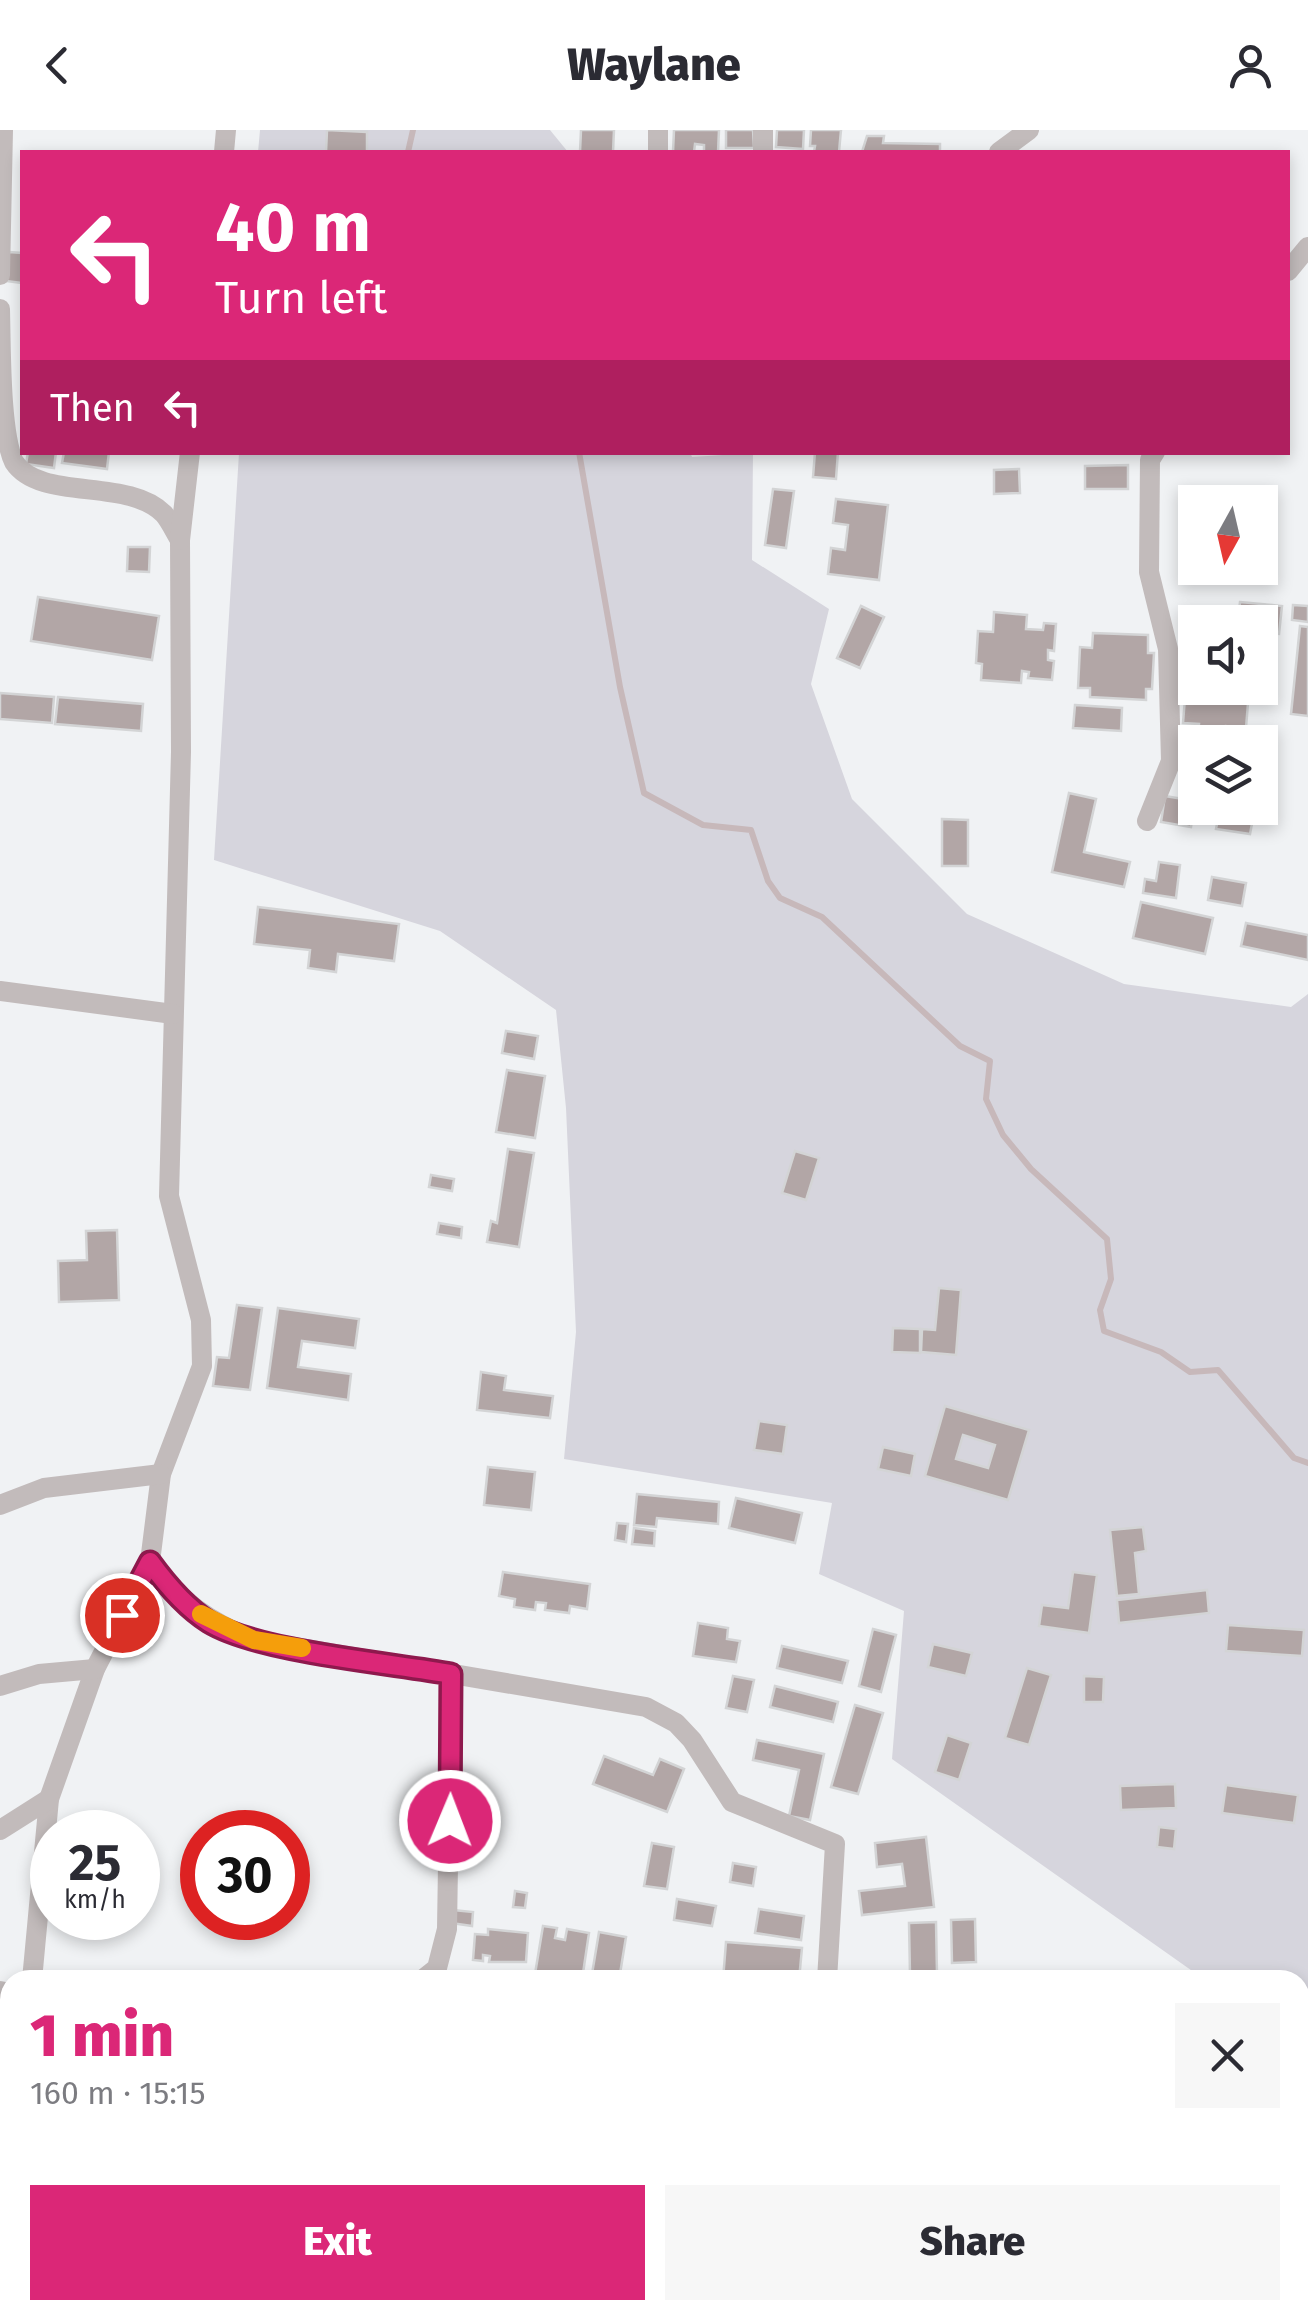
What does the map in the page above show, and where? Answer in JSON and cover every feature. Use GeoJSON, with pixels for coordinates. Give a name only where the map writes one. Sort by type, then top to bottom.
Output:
{"type":"FeatureCollection","features":[{"type":"Feature","properties":{"kind":"street"},"geometry":{"type":"LineString","coordinates":[[0,275],[4,130]]}},
{"type":"Feature","properties":{"kind":"street"},"geometry":{"type":"LineString","coordinates":[[1002,150],[1028,130]]}},
{"type":"Feature","properties":{"kind":"street"},"geometry":{"type":"LineString","coordinates":[[1290,269],[1308,247]]}},
{"type":"Feature","properties":{"kind":"street"},"geometry":{"type":"LineString","coordinates":[[0,309],[3,422],[12,461],[30,478],[121,494],[162,512],[180,540]]}},
{"type":"Feature","properties":{"kind":"street"},"geometry":{"type":"LineString","coordinates":[[33,1970],[49,1799],[94,1669],[150,1562],[161,1474],[202,1366],[201,1320],[169,1196],[180,540],[190,455]]}},
{"type":"Feature","properties":{"kind":"street"},"geometry":{"type":"LineString","coordinates":[[1148,821],[1171,762],[1168,648],[1149,572],[1152,455]]}},
{"type":"Feature","properties":{"kind":"street"},"geometry":{"type":"LineString","coordinates":[[0,991],[173,1014]]}},
{"type":"Feature","properties":{"kind":"street"},"geometry":{"type":"LineString","coordinates":[[0,1505],[44,1488],[161,1474]]}},
{"type":"Feature","properties":{"kind":"street"},"geometry":{"type":"LineString","coordinates":[[150,1562],[171,1590],[210,1622],[254,1640],[646,1708],[676,1723],[692,1740],[732,1802],[835,1844],[828,1970]]}},
{"type":"Feature","properties":{"kind":"street"},"geometry":{"type":"LineString","coordinates":[[0,1686],[39,1674],[94,1669]]}},
{"type":"Feature","properties":{"kind":"street"},"geometry":{"type":"LineString","coordinates":[[435,1970],[447,1929],[451,1674]]}},
{"type":"Feature","properties":{"kind":"street"},"geometry":{"type":"LineString","coordinates":[[0,1830],[49,1799]]}},
{"type":"Feature","properties":{"kind":"shaded area"},"geometry":{"type":"Polygon","coordinates":[[[260,130],[550,130],[566,150],[258,150],[260,130]]]}},
{"type":"Feature","properties":{"kind":"shaded area"},"geometry":{"type":"Polygon","coordinates":[[[239,455],[753,455],[752,560],[829,609],[811,684],[852,799],[967,914],[1124,984],[1291,1007],[1308,994],[1308,1970],[1191,1970],[892,1759],[904,1611],[819,1574],[832,1503],[564,1459],[576,1332],[566,1108],[556,1010],[440,931],[214,860],[239,455]]]}},
{"type":"Feature","properties":{"kind":"building"},"geometry":{"type":"Polygon","coordinates":[[[327,130],[367,132],[367,150],[326,150],[327,130]]]}},
{"type":"Feature","properties":{"kind":"building"},"geometry":{"type":"Polygon","coordinates":[[[581,130],[614,130],[613,150],[580,150],[581,130]]]}},
{"type":"Feature","properties":{"kind":"building"},"geometry":{"type":"Polygon","coordinates":[[[674,130],[719,130],[718,150],[704,150],[704,145],[695,144],[694,150],[673,150],[674,130]]]}},
{"type":"Feature","properties":{"kind":"building"},"geometry":{"type":"Polygon","coordinates":[[[726,130],[753,130],[754,148],[726,148],[726,130]]]}},
{"type":"Feature","properties":{"kind":"building"},"geometry":{"type":"Polygon","coordinates":[[[777,130],[804,130],[803,149],[776,147],[777,130]]]}},
{"type":"Feature","properties":{"kind":"building"},"geometry":{"type":"Polygon","coordinates":[[[811,130],[841,130],[839,150],[814,150],[815,146],[810,146],[811,130]]]}},
{"type":"Feature","properties":{"kind":"building"},"geometry":{"type":"Polygon","coordinates":[[[867,136],[884,136],[883,143],[940,144],[940,150],[863,150],[867,136]]]}},
{"type":"Feature","properties":{"kind":"building"},"geometry":{"type":"Polygon","coordinates":[[[9,252],[20,253],[20,283],[6,281],[9,252]]]}},
{"type":"Feature","properties":{"kind":"building"},"geometry":{"type":"Polygon","coordinates":[[[28,455],[56,455],[54,468],[26,464],[28,455]]]}},
{"type":"Feature","properties":{"kind":"building"},"geometry":{"type":"Polygon","coordinates":[[[63,455],[109,455],[107,469],[62,463],[63,455]]]}},
{"type":"Feature","properties":{"kind":"building"},"geometry":{"type":"Polygon","coordinates":[[[815,455],[838,455],[836,479],[813,477],[815,455]]]}},
{"type":"Feature","properties":{"kind":"building"},"geometry":{"type":"Polygon","coordinates":[[[1128,465],[1128,489],[1085,489],[1085,466],[1128,465]]]}},
{"type":"Feature","properties":{"kind":"building"},"geometry":{"type":"Polygon","coordinates":[[[1019,469],[1020,493],[994,494],[994,470],[1019,469]]]}},
{"type":"Feature","properties":{"kind":"building"},"geometry":{"type":"Polygon","coordinates":[[[773,489],[794,491],[786,548],[765,545],[773,489]]]}},
{"type":"Feature","properties":{"kind":"building"},"geometry":{"type":"Polygon","coordinates":[[[836,499],[888,505],[879,580],[828,574],[831,548],[845,550],[848,525],[833,523],[836,499]]]}},
{"type":"Feature","properties":{"kind":"building"},"geometry":{"type":"Polygon","coordinates":[[[128,547],[150,547],[149,572],[127,571],[128,547]]]}},
{"type":"Feature","properties":{"kind":"building"},"geometry":{"type":"Polygon","coordinates":[[[38,597],[159,616],[152,660],[31,641],[38,597]]]}},
{"type":"Feature","properties":{"kind":"building"},"geometry":{"type":"Polygon","coordinates":[[[1293,605],[1308,606],[1308,622],[1292,620],[1293,605]]]}},
{"type":"Feature","properties":{"kind":"building"},"geometry":{"type":"Polygon","coordinates":[[[861,606],[884,617],[860,668],[837,658],[861,606]]]}},
{"type":"Feature","properties":{"kind":"building"},"geometry":{"type":"Polygon","coordinates":[[[1278,606],[1282,606],[1278,634],[1278,606]]]}},
{"type":"Feature","properties":{"kind":"building"},"geometry":{"type":"Polygon","coordinates":[[[994,612],[1027,615],[1026,629],[1043,630],[1044,623],[1056,624],[1054,651],[1048,650],[1048,660],[1054,661],[1052,680],[1028,678],[1029,672],[1022,671],[1021,683],[981,680],[982,664],[976,663],[978,631],[993,632],[994,612]]]}},
{"type":"Feature","properties":{"kind":"building"},"geometry":{"type":"Polygon","coordinates":[[[1300,626],[1308,627],[1308,716],[1291,714],[1300,626]]]}},
{"type":"Feature","properties":{"kind":"building"},"geometry":{"type":"Polygon","coordinates":[[[1093,633],[1148,635],[1148,653],[1154,653],[1152,689],[1146,689],[1146,700],[1090,697],[1090,688],[1078,688],[1080,647],[1092,648],[1093,633]]]}},
{"type":"Feature","properties":{"kind":"building"},"geometry":{"type":"Polygon","coordinates":[[[0,693],[54,697],[52,723],[0,719],[0,693]]]}},
{"type":"Feature","properties":{"kind":"building"},"geometry":{"type":"Polygon","coordinates":[[[58,697],[143,704],[141,731],[55,724],[58,697]]]}},
{"type":"Feature","properties":{"kind":"building"},"geometry":{"type":"Polygon","coordinates":[[[1075,705],[1122,708],[1121,731],[1073,728],[1075,705]]]}},
{"type":"Feature","properties":{"kind":"building"},"geometry":{"type":"Polygon","coordinates":[[[1184,705],[1248,705],[1246,725],[1183,723],[1184,705]]]}},
{"type":"Feature","properties":{"kind":"building"},"geometry":{"type":"Polygon","coordinates":[[[1069,793],[1096,799],[1084,852],[1130,862],[1124,887],[1052,872],[1069,793]]]}},
{"type":"Feature","properties":{"kind":"building"},"geometry":{"type":"Polygon","coordinates":[[[1165,796],[1178,798],[1178,825],[1161,822],[1165,796]]]}},
{"type":"Feature","properties":{"kind":"building"},"geometry":{"type":"Polygon","coordinates":[[[942,819],[968,820],[968,866],[942,866],[942,819]]]}},
{"type":"Feature","properties":{"kind":"building"},"geometry":{"type":"Polygon","coordinates":[[[1217,825],[1252,825],[1250,834],[1216,829],[1217,825]]]}},
{"type":"Feature","properties":{"kind":"building"},"geometry":{"type":"Polygon","coordinates":[[[1159,862],[1180,865],[1176,898],[1143,893],[1145,879],[1156,881],[1159,862]]]}},
{"type":"Feature","properties":{"kind":"building"},"geometry":{"type":"Polygon","coordinates":[[[1212,877],[1246,883],[1242,906],[1208,900],[1212,877]]]}},
{"type":"Feature","properties":{"kind":"building"},"geometry":{"type":"Polygon","coordinates":[[[1141,902],[1213,918],[1205,954],[1133,938],[1141,902]]]}},
{"type":"Feature","properties":{"kind":"building"},"geometry":{"type":"Polygon","coordinates":[[[258,907],[399,924],[394,961],[338,954],[336,972],[308,968],[310,950],[254,944],[258,907]]]}},
{"type":"Feature","properties":{"kind":"building"},"geometry":{"type":"Polygon","coordinates":[[[1246,923],[1308,935],[1308,960],[1241,946],[1246,923]]]}},
{"type":"Feature","properties":{"kind":"building"},"geometry":{"type":"Polygon","coordinates":[[[506,1031],[538,1036],[534,1059],[502,1053],[506,1031]]]}},
{"type":"Feature","properties":{"kind":"building"},"geometry":{"type":"Polygon","coordinates":[[[507,1070],[545,1076],[535,1138],[496,1132],[507,1070]]]}},
{"type":"Feature","properties":{"kind":"building"},"geometry":{"type":"Polygon","coordinates":[[[508,1149],[534,1153],[519,1247],[487,1242],[491,1221],[497,1223],[508,1149]]]}},
{"type":"Feature","properties":{"kind":"building"},"geometry":{"type":"Polygon","coordinates":[[[795,1151],[819,1158],[806,1200],[782,1193],[795,1151]]]}},
{"type":"Feature","properties":{"kind":"building"},"geometry":{"type":"Polygon","coordinates":[[[431,1175],[454,1179],[452,1191],[429,1187],[431,1175]]]}},
{"type":"Feature","properties":{"kind":"building"},"geometry":{"type":"Polygon","coordinates":[[[439,1223],[462,1227],[461,1238],[437,1234],[439,1223]]]}},
{"type":"Feature","properties":{"kind":"building"},"geometry":{"type":"Polygon","coordinates":[[[117,1230],[119,1300],[59,1302],[58,1261],[87,1260],[86,1231],[117,1230]]]}},
{"type":"Feature","properties":{"kind":"building"},"geometry":{"type":"Polygon","coordinates":[[[939,1288],[961,1290],[956,1355],[921,1352],[922,1329],[935,1330],[939,1288]]]}},
{"type":"Feature","properties":{"kind":"building"},"geometry":{"type":"Polygon","coordinates":[[[237,1305],[262,1308],[250,1390],[213,1386],[217,1357],[229,1358],[237,1305]]]}},
{"type":"Feature","properties":{"kind":"building"},"geometry":{"type":"Polygon","coordinates":[[[278,1308],[359,1319],[355,1348],[302,1341],[298,1367],[351,1374],[348,1400],[267,1388],[278,1308]]]}},
{"type":"Feature","properties":{"kind":"building"},"geometry":{"type":"Polygon","coordinates":[[[893,1328],[920,1329],[920,1353],[892,1352],[893,1328]]]}},
{"type":"Feature","properties":{"kind":"building"},"geometry":{"type":"Polygon","coordinates":[[[481,1372],[506,1376],[504,1390],[553,1396],[550,1418],[477,1410],[481,1372]]]}},
{"type":"Feature","properties":{"kind":"building"},"geometry":{"type":"Polygon","coordinates":[[[945,1406],[1029,1430],[1008,1500],[925,1476],[945,1406]],[[963,1435],[956,1459],[988,1468],[995,1445],[963,1435]]]}},
{"type":"Feature","properties":{"kind":"building"},"geometry":{"type":"Polygon","coordinates":[[[759,1421],[787,1425],[783,1454],[754,1450],[759,1421]]]}},
{"type":"Feature","properties":{"kind":"building"},"geometry":{"type":"Polygon","coordinates":[[[883,1447],[915,1454],[911,1476],[878,1469],[883,1447]]]}},
{"type":"Feature","properties":{"kind":"building"},"geometry":{"type":"Polygon","coordinates":[[[488,1467],[535,1472],[531,1510],[484,1505],[488,1467]]]}},
{"type":"Feature","properties":{"kind":"building"},"geometry":{"type":"Polygon","coordinates":[[[637,1494],[719,1502],[718,1524],[657,1518],[656,1527],[634,1525],[637,1494]]]}},
{"type":"Feature","properties":{"kind":"building"},"geometry":{"type":"Polygon","coordinates":[[[736,1498],[802,1513],[795,1543],[729,1528],[736,1498]]]}},
{"type":"Feature","properties":{"kind":"building"},"geometry":{"type":"Polygon","coordinates":[[[617,1523],[628,1524],[626,1542],[615,1540],[617,1523]]]}},
{"type":"Feature","properties":{"kind":"building"},"geometry":{"type":"Polygon","coordinates":[[[1143,1527],[1146,1551],[1135,1553],[1139,1594],[1117,1596],[1110,1530],[1143,1527]]]}},
{"type":"Feature","properties":{"kind":"building"},"geometry":{"type":"Polygon","coordinates":[[[634,1528],[655,1531],[654,1546],[632,1544],[634,1528]]]}},
{"type":"Feature","properties":{"kind":"building"},"geometry":{"type":"Polygon","coordinates":[[[503,1572],[590,1584],[587,1609],[570,1606],[569,1613],[545,1610],[546,1603],[536,1602],[535,1610],[514,1607],[515,1599],[499,1596],[503,1572]]]}},
{"type":"Feature","properties":{"kind":"building"},"geometry":{"type":"Polygon","coordinates":[[[1073,1572],[1097,1575],[1089,1633],[1039,1626],[1042,1605],[1068,1608],[1073,1572]]]}},
{"type":"Feature","properties":{"kind":"building"},"geometry":{"type":"Polygon","coordinates":[[[1207,1590],[1209,1613],[1119,1623],[1117,1600],[1207,1590]]]}},
{"type":"Feature","properties":{"kind":"building"},"geometry":{"type":"Polygon","coordinates":[[[698,1623],[728,1628],[727,1639],[740,1641],[736,1662],[693,1656],[698,1623]]]}},
{"type":"Feature","properties":{"kind":"building"},"geometry":{"type":"Polygon","coordinates":[[[1228,1625],[1304,1630],[1302,1656],[1226,1651],[1228,1625]]]}},
{"type":"Feature","properties":{"kind":"building"},"geometry":{"type":"Polygon","coordinates":[[[873,1629],[896,1635],[881,1692],[859,1686],[873,1629]]]}},
{"type":"Feature","properties":{"kind":"building"},"geometry":{"type":"Polygon","coordinates":[[[933,1644],[972,1653],[966,1676],[928,1667],[933,1644]]]}},
{"type":"Feature","properties":{"kind":"building"},"geometry":{"type":"Polygon","coordinates":[[[782,1646],[848,1661],[842,1683],[777,1668],[782,1646]]]}},
{"type":"Feature","properties":{"kind":"building"},"geometry":{"type":"Polygon","coordinates":[[[1027,1668],[1051,1675],[1029,1745],[1005,1738],[1027,1668]]]}},
{"type":"Feature","properties":{"kind":"building"},"geometry":{"type":"Polygon","coordinates":[[[733,1676],[754,1680],[747,1712],[726,1708],[733,1676]]]}},
{"type":"Feature","properties":{"kind":"building"},"geometry":{"type":"Polygon","coordinates":[[[1084,1676],[1104,1677],[1103,1702],[1084,1702],[1084,1676]]]}},
{"type":"Feature","properties":{"kind":"building"},"geometry":{"type":"Polygon","coordinates":[[[775,1686],[838,1702],[833,1722],[770,1707],[775,1686]]]}},
{"type":"Feature","properties":{"kind":"building"},"geometry":{"type":"Polygon","coordinates":[[[855,1705],[883,1713],[858,1794],[831,1787],[855,1705]]]}},
{"type":"Feature","properties":{"kind":"building"},"geometry":{"type":"Polygon","coordinates":[[[947,1735],[971,1743],[959,1780],[935,1772],[947,1735]]]}},
{"type":"Feature","properties":{"kind":"building"},"geometry":{"type":"Polygon","coordinates":[[[757,1740],[824,1754],[810,1820],[789,1816],[799,1770],[753,1760],[757,1740]]]}},
{"type":"Feature","properties":{"kind":"building"},"geometry":{"type":"Polygon","coordinates":[[[604,1756],[653,1775],[660,1759],[684,1769],[667,1812],[593,1784],[604,1756]]]}},
{"type":"Feature","properties":{"kind":"building"},"geometry":{"type":"Polygon","coordinates":[[[1175,1784],[1176,1808],[1121,1810],[1120,1786],[1175,1784]]]}},
{"type":"Feature","properties":{"kind":"building"},"geometry":{"type":"Polygon","coordinates":[[[1226,1785],[1298,1795],[1294,1823],[1222,1813],[1226,1785]]]}},
{"type":"Feature","properties":{"kind":"building"},"geometry":{"type":"Polygon","coordinates":[[[1159,1827],[1176,1829],[1174,1849],[1157,1847],[1159,1827]]]}},
{"type":"Feature","properties":{"kind":"building"},"geometry":{"type":"Polygon","coordinates":[[[926,1837],[934,1907],[862,1915],[859,1891],[905,1886],[902,1864],[877,1867],[875,1843],[926,1837]]]}},
{"type":"Feature","properties":{"kind":"building"},"geometry":{"type":"Polygon","coordinates":[[[652,1843],[674,1847],[667,1889],[644,1886],[652,1843]]]}},
{"type":"Feature","properties":{"kind":"building"},"geometry":{"type":"Polygon","coordinates":[[[733,1863],[756,1867],[753,1886],[730,1882],[733,1863]]]}},
{"type":"Feature","properties":{"kind":"building"},"geometry":{"type":"Polygon","coordinates":[[[515,1891],[527,1893],[525,1908],[513,1907],[515,1891]]]}},
{"type":"Feature","properties":{"kind":"building"},"geometry":{"type":"Polygon","coordinates":[[[677,1899],[716,1906],[712,1926],[674,1920],[677,1899]]]}},
{"type":"Feature","properties":{"kind":"building"},"geometry":{"type":"Polygon","coordinates":[[[759,1909],[804,1916],[801,1940],[755,1933],[759,1909]]]}},
{"type":"Feature","properties":{"kind":"building"},"geometry":{"type":"Polygon","coordinates":[[[453,1910],[473,1912],[472,1926],[451,1923],[453,1910]]]}},
{"type":"Feature","properties":{"kind":"building"},"geometry":{"type":"Polygon","coordinates":[[[975,1919],[976,1962],[952,1963],[951,1920],[975,1919]]]}},
{"type":"Feature","properties":{"kind":"building"},"geometry":{"type":"Polygon","coordinates":[[[936,1922],[937,1970],[910,1970],[909,1923],[936,1922]]]}},
{"type":"Feature","properties":{"kind":"building"},"geometry":{"type":"Polygon","coordinates":[[[543,1926],[557,1928],[555,1938],[565,1940],[567,1929],[589,1933],[583,1970],[536,1970],[543,1926]]]}},
{"type":"Feature","properties":{"kind":"building"},"geometry":{"type":"Polygon","coordinates":[[[488,1929],[528,1933],[526,1962],[489,1962],[490,1956],[483,1955],[483,1961],[473,1960],[475,1934],[488,1935],[488,1929]]]}},
{"type":"Feature","properties":{"kind":"building"},"geometry":{"type":"Polygon","coordinates":[[[599,1932],[626,1937],[621,1970],[593,1970],[599,1932]]]}},
{"type":"Feature","properties":{"kind":"building"},"geometry":{"type":"Polygon","coordinates":[[[726,1942],[802,1948],[800,1970],[724,1970],[726,1942]]]}},
{"type":"Feature","properties":{"kind":"waterway"},"geometry":{"type":"LineString","coordinates":[[408,150],[413,130]]}},
{"type":"Feature","properties":{"kind":"waterway"},"geometry":{"type":"LineString","coordinates":[[580,455],[620,687],[644,793],[703,825],[751,830],[768,881],[780,898],[822,917],[960,1046],[990,1061],[986,1099],[1003,1135],[1031,1169],[1107,1239],[1111,1279],[1100,1310],[1104,1331],[1161,1352],[1190,1372],[1218,1370],[1294,1458],[1308,1463]]}},
{"type":"Feature","properties":{"kind":"slow traffic"},"geometry":{"type":"LineString","coordinates":[[201,1614],[210,1622],[254,1640],[302,1648]]}},
{"type":"Feature","properties":{"kind":"route"},"geometry":{"type":"LineString","coordinates":[[122,1615],[150,1562],[171,1590],[210,1622],[254,1640],[451,1674],[450,1821]]}}]}
